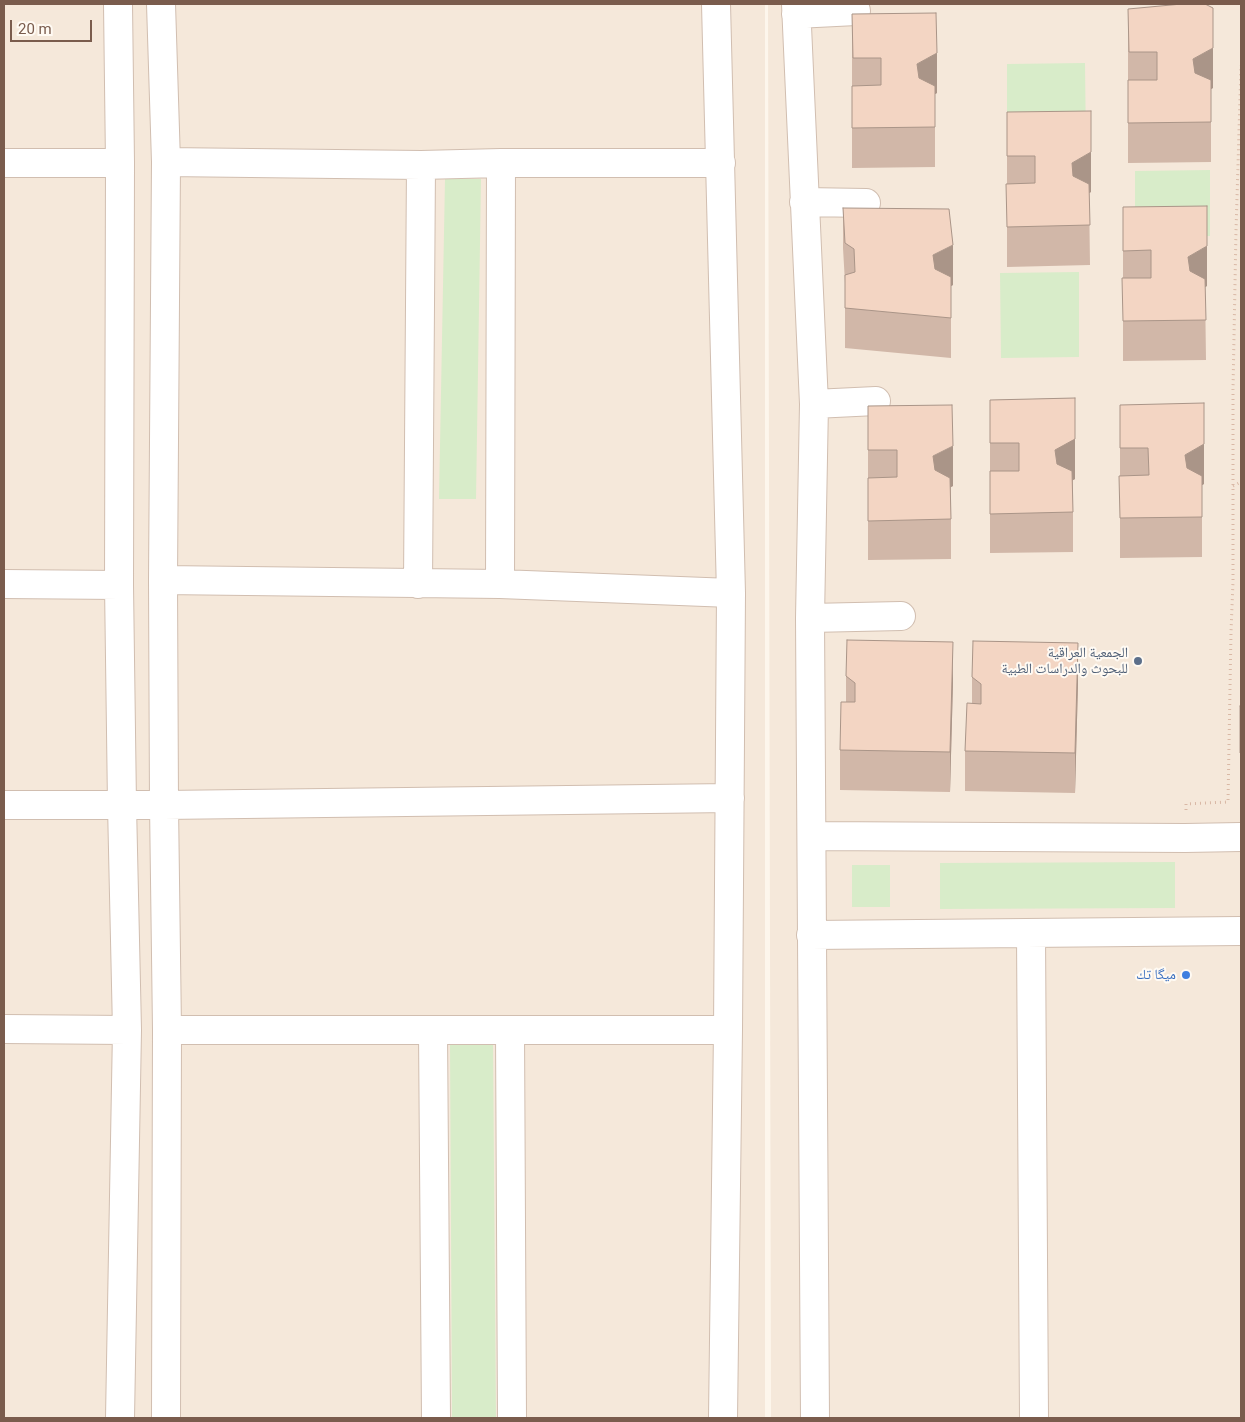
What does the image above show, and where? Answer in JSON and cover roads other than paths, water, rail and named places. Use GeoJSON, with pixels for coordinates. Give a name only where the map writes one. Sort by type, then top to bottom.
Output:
{"type":"FeatureCollection","features":[{"type":"Feature","properties":{"kind":"street"},"geometry":{"type":"LineString","coordinates":[[118,4],[120,163],[119,585],[128,1030],[120,1418]]}},
{"type":"Feature","properties":{"kind":"street"},"geometry":{"type":"LineString","coordinates":[[161,4],[166,162],[163,580],[167,1030],[166,1418]]}},
{"type":"Feature","properties":{"kind":"street"},"geometry":{"type":"LineString","coordinates":[[716,4],[731,592],[723,1418]]}},
{"type":"Feature","properties":{"kind":"street"},"geometry":{"type":"LineString","coordinates":[[815,1418],[810,618],[814,404],[796,9],[856,11]]}},
{"type":"Feature","properties":{"kind":"street"},"geometry":{"type":"LineString","coordinates":[[166,162],[421,165],[721,163]]}},
{"type":"Feature","properties":{"kind":"street"},"geometry":{"type":"LineString","coordinates":[[4,163],[120,163]]}},
{"type":"Feature","properties":{"kind":"street"},"geometry":{"type":"LineString","coordinates":[[500,584],[501,163]]}},
{"type":"Feature","properties":{"kind":"street"},"geometry":{"type":"LineString","coordinates":[[418,584],[421,165]]}},
{"type":"Feature","properties":{"kind":"street"},"geometry":{"type":"LineString","coordinates":[[804,202],[866,203]]}},
{"type":"Feature","properties":{"kind":"street"},"geometry":{"type":"LineString","coordinates":[[814,404],[876,401]]}},
{"type":"Feature","properties":{"kind":"street"},"geometry":{"type":"LineString","coordinates":[[163,580],[500,584],[731,592]]}},
{"type":"Feature","properties":{"kind":"street"},"geometry":{"type":"LineString","coordinates":[[4,584],[119,585]]}},
{"type":"Feature","properties":{"kind":"street"},"geometry":{"type":"LineString","coordinates":[[810,618],[901,616]]}},
{"type":"Feature","properties":{"kind":"street"},"geometry":{"type":"LineString","coordinates":[[4,805],[164,805],[730,798]]}},
{"type":"Feature","properties":{"kind":"street"},"geometry":{"type":"LineString","coordinates":[[812,836],[1241,837]]}},
{"type":"Feature","properties":{"kind":"street"},"geometry":{"type":"LineString","coordinates":[[811,935],[1241,931]]}},
{"type":"Feature","properties":{"kind":"street"},"geometry":{"type":"LineString","coordinates":[[1031,934],[1034,1418]]}},
{"type":"Feature","properties":{"kind":"street"},"geometry":{"type":"LineString","coordinates":[[4,1029],[128,1030]]}},
{"type":"Feature","properties":{"kind":"street"},"geometry":{"type":"LineString","coordinates":[[167,1030],[728,1030]]}},
{"type":"Feature","properties":{"kind":"street"},"geometry":{"type":"LineString","coordinates":[[510,1030],[512,1418]]}},
{"type":"Feature","properties":{"kind":"street"},"geometry":{"type":"LineString","coordinates":[[433,1031],[436,1418]]}},
{"type":"Feature","properties":{"kind":"place","name":"الجمعية العراقية للبحوث والدراسات الطبية"},"geometry":{"type":"Point","coordinates":[1138,661]}},
{"type":"Feature","properties":{"kind":"place","name":"ميگا تك"},"geometry":{"type":"Point","coordinates":[1186,975]}}]}
